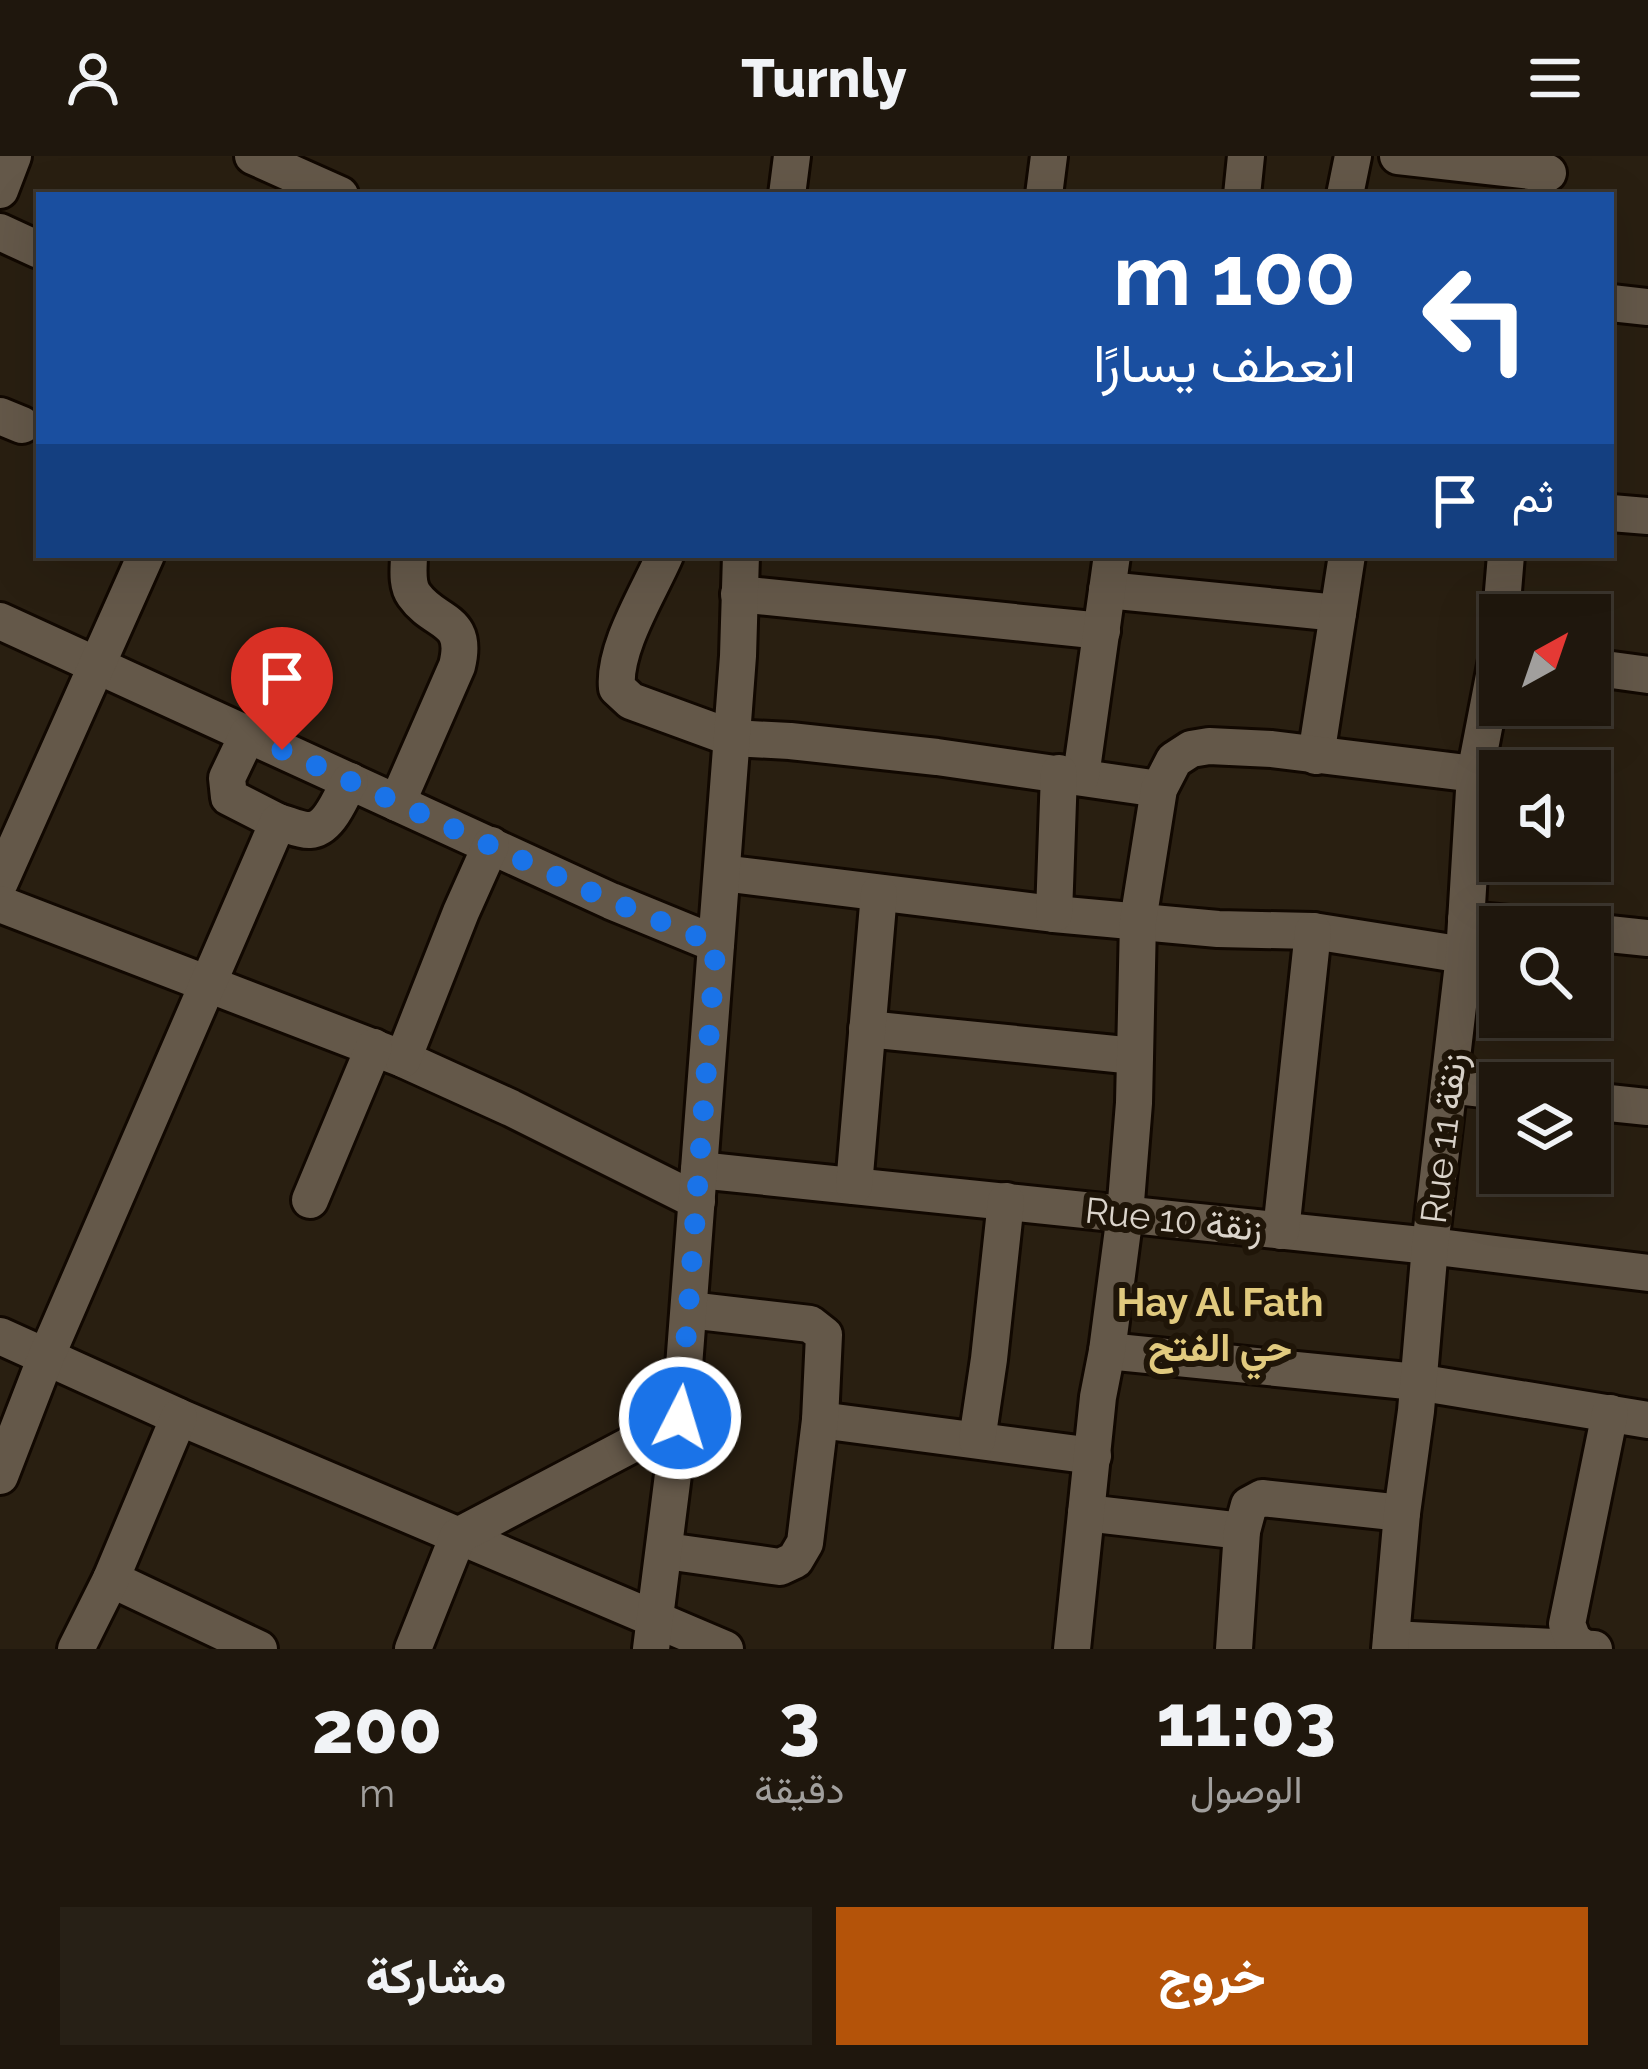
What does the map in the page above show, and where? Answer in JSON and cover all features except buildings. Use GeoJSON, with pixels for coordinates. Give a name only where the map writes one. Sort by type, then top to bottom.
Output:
{"type":"FeatureCollection","features":[{"type":"Feature","properties":{"kind":"street"},"geometry":{"type":"LineString","coordinates":[[0,190],[13,156]]}},
{"type":"Feature","properties":{"kind":"street"},"geometry":{"type":"LineString","coordinates":[[253,156],[324,182]]}},
{"type":"Feature","properties":{"kind":"street"},"geometry":{"type":"LineString","coordinates":[[788,192],[792,156]]}},
{"type":"Feature","properties":{"kind":"street"},"geometry":{"type":"LineString","coordinates":[[1044,192],[1049,156]]}},
{"type":"Feature","properties":{"kind":"street"},"geometry":{"type":"LineString","coordinates":[[1242,192],[1246,156]]}},
{"type":"Feature","properties":{"kind":"street"},"geometry":{"type":"LineString","coordinates":[[1346,192],[1353,156]]}},
{"type":"Feature","properties":{"kind":"street"},"geometry":{"type":"LineString","coordinates":[[1398,156],[1548,175]]}},
{"type":"Feature","properties":{"kind":"street"},"geometry":{"type":"LineString","coordinates":[[0,232],[36,249]]}},
{"type":"Feature","properties":{"kind":"street"},"geometry":{"type":"LineString","coordinates":[[1614,303],[1648,307]]}},
{"type":"Feature","properties":{"kind":"street"},"geometry":{"type":"LineString","coordinates":[[1614,513],[1648,516]]}},
{"type":"Feature","properties":{"kind":"street"},"geometry":{"type":"LineString","coordinates":[[0,882],[145,558]]}},
{"type":"Feature","properties":{"kind":"street"},"geometry":{"type":"LineString","coordinates":[[398,803],[461,650],[455,629],[415,597],[409,558]]}},
{"type":"Feature","properties":{"kind":"street"},"geometry":{"type":"LineString","coordinates":[[664,558],[616,673],[617,688],[631,700],[731,738],[790,741],[1159,789]]}},
{"type":"Feature","properties":{"kind":"street"},"geometry":{"type":"LineString","coordinates":[[653,1634],[666,1551],[689,1310],[731,738],[739,558]]}},
{"type":"Feature","properties":{"kind":"street"},"geometry":{"type":"LineString","coordinates":[[1316,756],[1347,558]]}},
{"type":"Feature","properties":{"kind":"street"},"geometry":{"type":"LineString","coordinates":[[1503,594],[1506,558]]}},
{"type":"Feature","properties":{"kind":"street"},"geometry":{"type":"LineString","coordinates":[[1054,914],[1070,775],[1110,573],[1338,613]]}},
{"type":"Feature","properties":{"kind":"street"},"geometry":{"type":"LineString","coordinates":[[739,594],[1102,631]]}},
{"type":"Feature","properties":{"kind":"street"},"geometry":{"type":"LineString","coordinates":[[0,621],[611,901],[716,944]]}},
{"type":"Feature","properties":{"kind":"street"},"geometry":{"type":"LineString","coordinates":[[1611,670],[1648,675]]}},
{"type":"Feature","properties":{"kind":"street","name":"Rue 11 زنقة"},"geometry":{"type":"LineString","coordinates":[[1390,1644],[1465,937],[1475,774],[1484,726]]}},
{"type":"Feature","properties":{"kind":"street"},"geometry":{"type":"LineString","coordinates":[[248,734],[227,778],[229,797],[278,822],[318,828],[350,781]]}},
{"type":"Feature","properties":{"kind":"street"},"geometry":{"type":"LineString","coordinates":[[1072,1649],[1098,1397],[1125,1214],[1138,921],[1159,789],[1174,760],[1191,749],[1237,746],[1475,774]]}},
{"type":"Feature","properties":{"kind":"street"},"geometry":{"type":"LineString","coordinates":[[0,1476],[46,1357],[278,822]]}},
{"type":"Feature","properties":{"kind":"street"},"geometry":{"type":"LineString","coordinates":[[310,1200],[461,912],[491,845]]}},
{"type":"Feature","properties":{"kind":"street"},"geometry":{"type":"LineString","coordinates":[[722,873],[1054,914],[1237,930],[1479,935]]}},
{"type":"Feature","properties":{"kind":"street"},"geometry":{"type":"LineString","coordinates":[[854,1186],[879,893]]}},
{"type":"Feature","properties":{"kind":"street"},"geometry":{"type":"LineString","coordinates":[[0,904],[388,1053],[698,1185]]}},
{"type":"Feature","properties":{"kind":"street"},"geometry":{"type":"LineString","coordinates":[[1281,1231],[1313,931]]}},
{"type":"Feature","properties":{"kind":"street"},"geometry":{"type":"LineString","coordinates":[[1611,934],[1648,938]]}},
{"type":"Feature","properties":{"kind":"street"},"geometry":{"type":"LineString","coordinates":[[867,1029],[1135,1056]]}},
{"type":"Feature","properties":{"kind":"street"},"geometry":{"type":"LineString","coordinates":[[1449,1085],[1479,1089]]}},
{"type":"Feature","properties":{"kind":"street"},"geometry":{"type":"LineString","coordinates":[[1611,1104],[1648,1108]]}},
{"type":"Feature","properties":{"kind":"street","name":"Rue 10 زنقة"},"geometry":{"type":"LineString","coordinates":[[698,1185],[854,1186],[1648,1273]]}},
{"type":"Feature","properties":{"kind":"street"},"geometry":{"type":"LineString","coordinates":[[977,1440],[1006,1202]]}},
{"type":"Feature","properties":{"kind":"street"},"geometry":{"type":"LineString","coordinates":[[666,1551],[780,1567],[795,1560],[805,1543],[820,1420],[824,1335],[817,1328],[689,1310]]}},
{"type":"Feature","properties":{"kind":"street"},"geometry":{"type":"LineString","coordinates":[[0,1336],[458,1536],[653,1634],[725,1649]]}},
{"type":"Feature","properties":{"kind":"street"},"geometry":{"type":"LineString","coordinates":[[1107,1351],[1417,1382],[1648,1420]]}},
{"type":"Feature","properties":{"kind":"street"},"geometry":{"type":"LineString","coordinates":[[1588,1648],[1573,1640],[1567,1624],[1610,1413]]}},
{"type":"Feature","properties":{"kind":"street"},"geometry":{"type":"LineString","coordinates":[[76,1649],[111,1580],[178,1417]]}},
{"type":"Feature","properties":{"kind":"street"},"geometry":{"type":"LineString","coordinates":[[412,1649],[458,1536],[680,1418]]}},
{"type":"Feature","properties":{"kind":"street"},"geometry":{"type":"LineString","coordinates":[[820,1420],[1093,1456]]}},
{"type":"Feature","properties":{"kind":"street"},"geometry":{"type":"LineString","coordinates":[[1234,1649],[1241,1531],[1249,1505],[1262,1498],[1402,1513]]}},
{"type":"Feature","properties":{"kind":"street"},"geometry":{"type":"LineString","coordinates":[[1087,1514],[1241,1531]]}},
{"type":"Feature","properties":{"kind":"street"},"geometry":{"type":"LineString","coordinates":[[111,1580],[245,1646]]}},
{"type":"Feature","properties":{"kind":"street"},"geometry":{"type":"LineString","coordinates":[[1390,1644],[1588,1648]]}},
{"type":"Feature","properties":{"kind":"district","name":"Hay Al Fath حي الفتح"},"geometry":{"type":"Point","coordinates":[1220,1324]}},
{"type":"Feature","properties":{"kind":"route"},"geometry":{"type":"LineString","coordinates":[[282,750],[716,944],[680,1418]]}}]}
